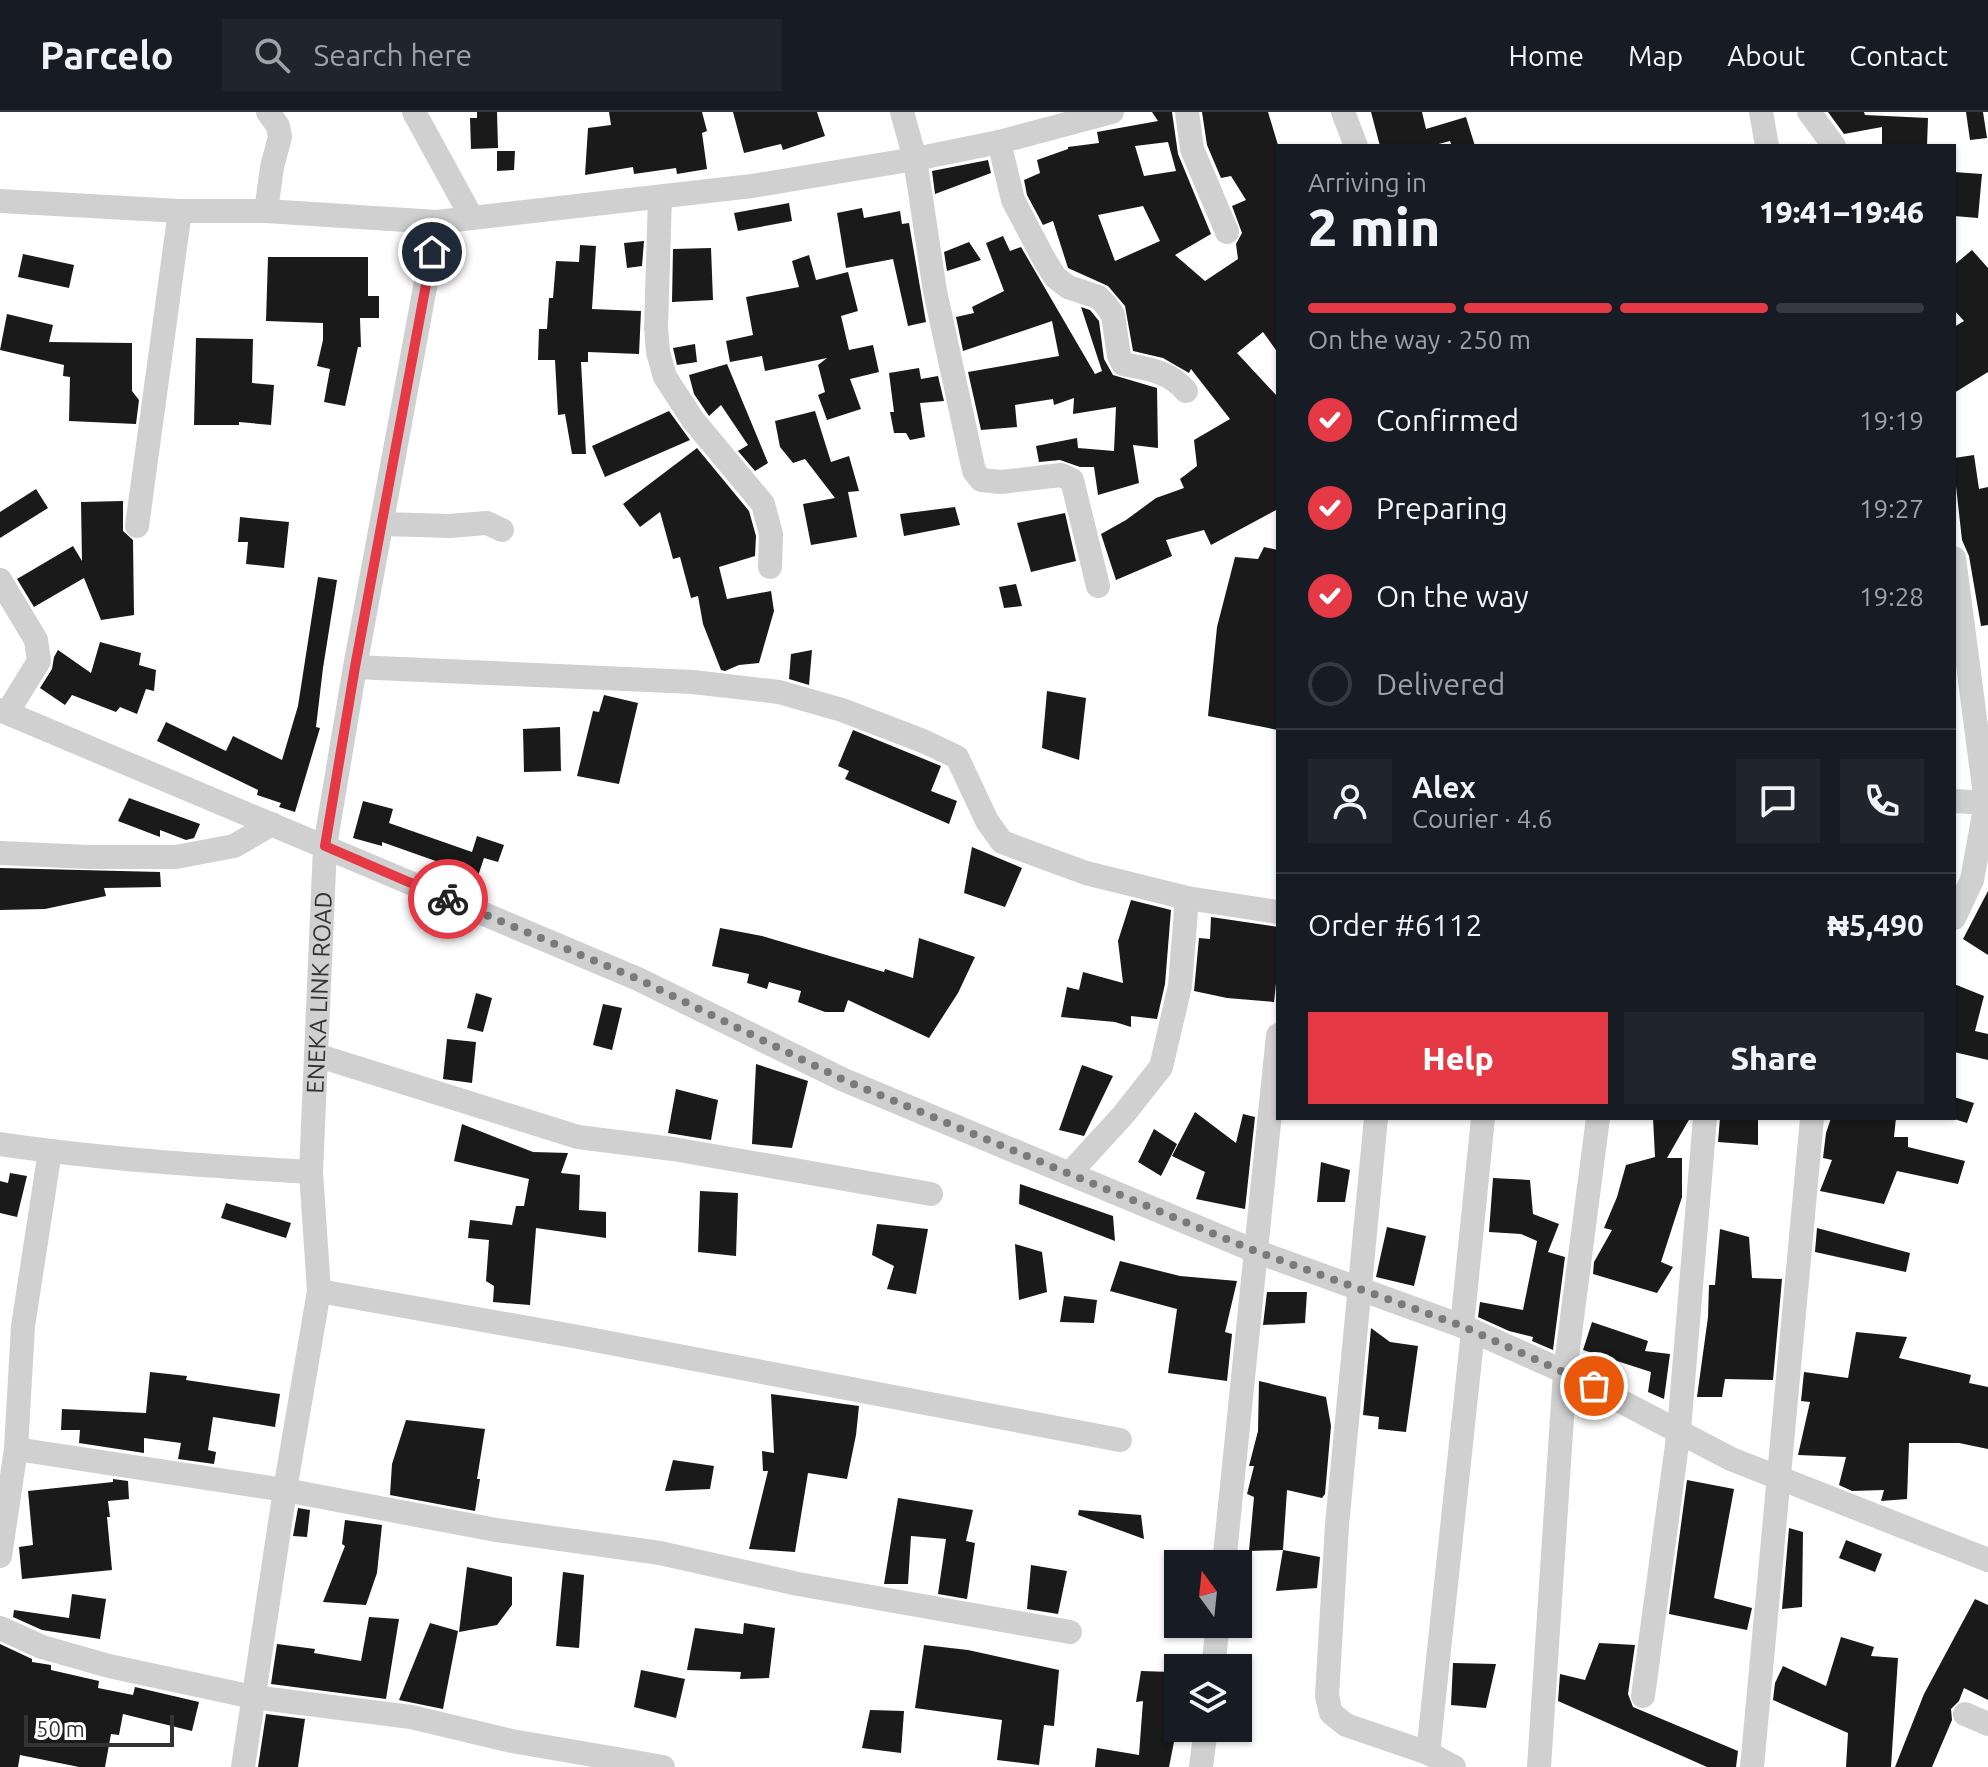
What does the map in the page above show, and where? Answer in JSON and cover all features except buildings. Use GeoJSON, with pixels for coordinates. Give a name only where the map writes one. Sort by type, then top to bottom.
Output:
{"type":"FeatureCollection","features":[{"type":"Feature","properties":{"kind":"street"},"geometry":{"type":"LineString","coordinates":[[266,211],[280,137],[278,126],[268,112]]}},
{"type":"Feature","properties":{"kind":"street"},"geometry":{"type":"LineString","coordinates":[[414,112],[472,218]]}},
{"type":"Feature","properties":{"kind":"street"},"geometry":{"type":"LineString","coordinates":[[902,112],[915,159],[935,291],[974,471],[981,480],[1001,482],[1061,475],[1072,480],[1098,586]]}},
{"type":"Feature","properties":{"kind":"street"},"geometry":{"type":"LineString","coordinates":[[0,201],[180,211],[266,211],[437,222],[752,186],[999,142],[1112,112]]}},
{"type":"Feature","properties":{"kind":"street"},"geometry":{"type":"LineString","coordinates":[[1187,112],[1192,149],[1227,232]]}},
{"type":"Feature","properties":{"kind":"street"},"geometry":{"type":"LineString","coordinates":[[1343,112],[1355,144]]}},
{"type":"Feature","properties":{"kind":"street"},"geometry":{"type":"LineString","coordinates":[[1761,112],[1767,144]]}},
{"type":"Feature","properties":{"kind":"street"},"geometry":{"type":"LineString","coordinates":[[1809,112],[1833,144]]}},
{"type":"Feature","properties":{"kind":"street"},"geometry":{"type":"LineString","coordinates":[[999,142],[1013,200],[1055,277],[1068,287],[1098,297],[1106,305],[1113,315],[1123,364],[1163,373],[1177,380],[1186,391]]}},
{"type":"Feature","properties":{"kind":"street"},"geometry":{"type":"LineString","coordinates":[[660,197],[656,327],[658,352],[665,377],[693,420],[763,504],[771,534],[770,567]]}},
{"type":"Feature","properties":{"kind":"street"},"geometry":{"type":"LineString","coordinates":[[137,526],[180,211]]}},
{"type":"Feature","properties":{"kind":"street","name":"ENEKA LINK ROAD"},"geometry":{"type":"LineString","coordinates":[[243,1767],[319,1291],[311,1172],[325,846],[437,222]]}},
{"type":"Feature","properties":{"kind":"street"},"geometry":{"type":"LineString","coordinates":[[382,524],[449,526],[487,523],[502,530]]}},
{"type":"Feature","properties":{"kind":"street"},"geometry":{"type":"LineString","coordinates":[[1956,573],[1987,803],[1972,880],[1956,914]]}},
{"type":"Feature","properties":{"kind":"street"},"geometry":{"type":"LineString","coordinates":[[0,580],[36,640],[39,661],[4,711],[638,979],[844,1080],[1255,1251],[1468,1329],[1565,1372],[1710,1449],[1987,1558]]}},
{"type":"Feature","properties":{"kind":"street"},"geometry":{"type":"LineString","coordinates":[[355,667],[693,682],[779,692],[842,710],[957,757],[987,821],[1002,842],[1086,873],[1187,898],[1276,912]]}},
{"type":"Feature","properties":{"kind":"street"},"geometry":{"type":"LineString","coordinates":[[1956,801],[1987,803]]}},
{"type":"Feature","properties":{"kind":"street"},"geometry":{"type":"LineString","coordinates":[[0,853],[176,857],[234,846],[272,824]]}},
{"type":"Feature","properties":{"kind":"street"},"geometry":{"type":"LineString","coordinates":[[1070,1173],[1124,1114],[1161,1067],[1180,986],[1187,898]]}},
{"type":"Feature","properties":{"kind":"street"},"geometry":{"type":"LineString","coordinates":[[1225,1550],[1276,1054]]}},
{"type":"Feature","properties":{"kind":"street"},"geometry":{"type":"LineString","coordinates":[[316,1055],[578,1137],[673,1149],[931,1194]]}},
{"type":"Feature","properties":{"kind":"street"},"geometry":{"type":"LineString","coordinates":[[1376,1120],[1337,1525],[1327,1696],[1331,1713],[1346,1725],[1428,1753],[1454,1767]]}},
{"type":"Feature","properties":{"kind":"street"},"geometry":{"type":"LineString","coordinates":[[1428,1753],[1468,1329],[1483,1120]]}},
{"type":"Feature","properties":{"kind":"street"},"geometry":{"type":"LineString","coordinates":[[1539,1767],[1565,1372],[1598,1120]]}},
{"type":"Feature","properties":{"kind":"street"},"geometry":{"type":"LineString","coordinates":[[1643,1696],[1679,1430],[1705,1120]]}},
{"type":"Feature","properties":{"kind":"street"},"geometry":{"type":"LineString","coordinates":[[1752,1767],[1812,1120]]}},
{"type":"Feature","properties":{"kind":"street"},"geometry":{"type":"LineString","coordinates":[[0,1144],[207,1166],[311,1172]]}},
{"type":"Feature","properties":{"kind":"street"},"geometry":{"type":"LineString","coordinates":[[0,1556],[16,1449],[23,1326],[50,1151]]}},
{"type":"Feature","properties":{"kind":"street"},"geometry":{"type":"LineString","coordinates":[[319,1291],[1120,1440]]}},
{"type":"Feature","properties":{"kind":"street"},"geometry":{"type":"LineString","coordinates":[[16,1449],[285,1490],[496,1530],[660,1553],[798,1584],[1070,1632]]}},
{"type":"Feature","properties":{"kind":"street"},"geometry":{"type":"LineString","coordinates":[[0,1628],[42,1647],[109,1666],[253,1697],[411,1717],[512,1741],[663,1767]]}},
{"type":"Feature","properties":{"kind":"street"},"geometry":{"type":"LineString","coordinates":[[1965,1714],[1988,1724]]}},
{"type":"Feature","properties":{"kind":"street"},"geometry":{"type":"LineString","coordinates":[[1201,1767],[1204,1742]]}},
{"type":"Feature","properties":{"kind":"way so far"},"geometry":{"type":"LineString","coordinates":[[448,899],[638,979],[844,1080],[1255,1251],[1462,1326],[1594,1386]]}},
{"type":"Feature","properties":{"kind":"route"},"geometry":{"type":"LineString","coordinates":[[432,252],[325,846],[448,899]]}}]}
